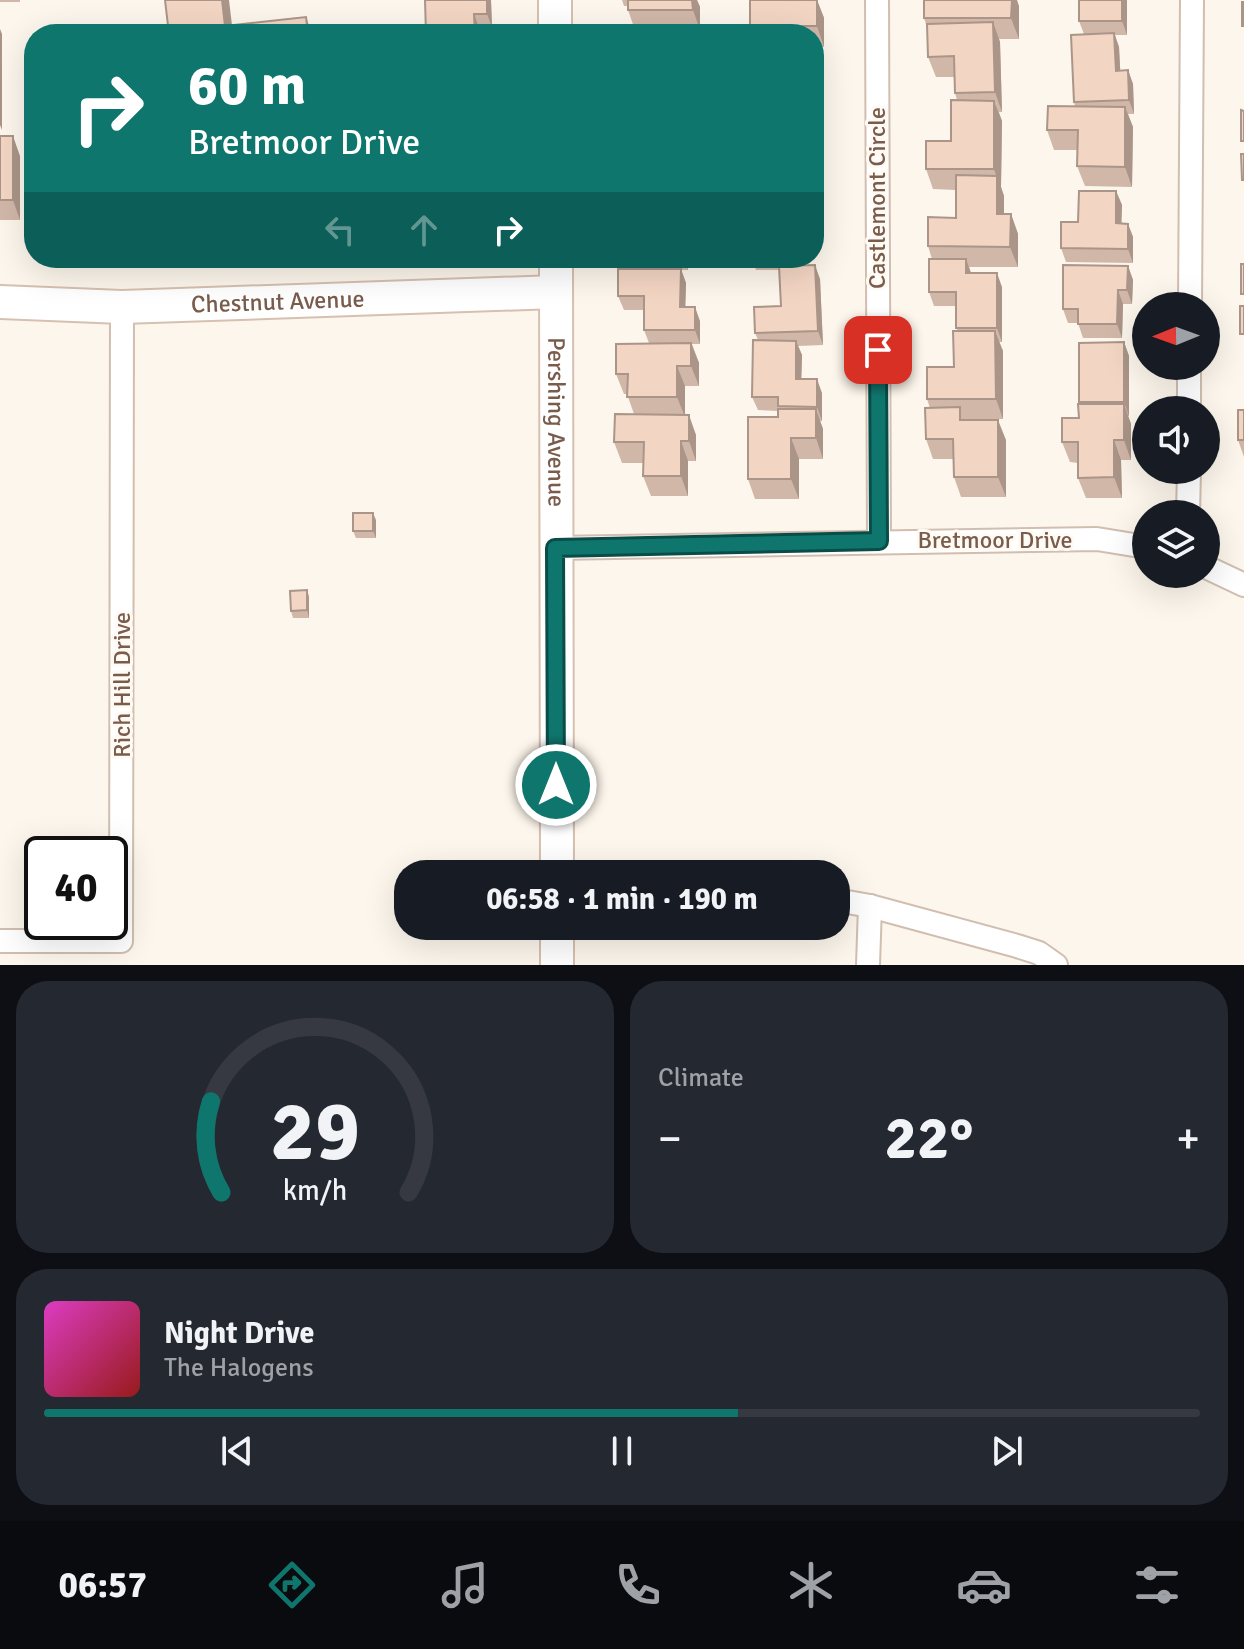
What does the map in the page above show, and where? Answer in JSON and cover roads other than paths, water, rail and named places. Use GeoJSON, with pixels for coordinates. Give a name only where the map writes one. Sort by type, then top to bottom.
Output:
{"type":"FeatureCollection","features":[{"type":"Feature","properties":{"kind":"street"},"geometry":{"type":"LineString","coordinates":[[555,0],[555,24]]}},
{"type":"Feature","properties":{"kind":"street","name":"Castlemont Circle"},"geometry":{"type":"LineString","coordinates":[[877,0],[879,541]]}},
{"type":"Feature","properties":{"kind":"street"},"geometry":{"type":"LineString","coordinates":[[1190,292],[1192,0]]}},
{"type":"Feature","properties":{"kind":"street","name":"Pershing Avenue"},"geometry":{"type":"LineString","coordinates":[[556,268],[557,860]]}},
{"type":"Feature","properties":{"kind":"street","name":"Chestnut Avenue"},"geometry":{"type":"LineString","coordinates":[[0,302],[122,307],[556,292]]}},
{"type":"Feature","properties":{"kind":"street","name":"Rich Hill Drive"},"geometry":{"type":"LineString","coordinates":[[0,941],[121,941],[122,307]]}},
{"type":"Feature","properties":{"kind":"street","name":"Bretmoor Drive"},"geometry":{"type":"LineString","coordinates":[[555,548],[1097,539],[1132,545]]}},
{"type":"Feature","properties":{"kind":"street"},"geometry":{"type":"LineString","coordinates":[[1220,574],[1244,585]]}},
{"type":"Feature","properties":{"kind":"street"},"geometry":{"type":"LineString","coordinates":[[850,902],[1017,946],[1039,953],[1056,965]]}},
{"type":"Feature","properties":{"kind":"street"},"geometry":{"type":"LineString","coordinates":[[868,965],[870,906]]}},
{"type":"Feature","properties":{"kind":"street"},"geometry":{"type":"LineString","coordinates":[[557,940],[557,965]]}}]}
